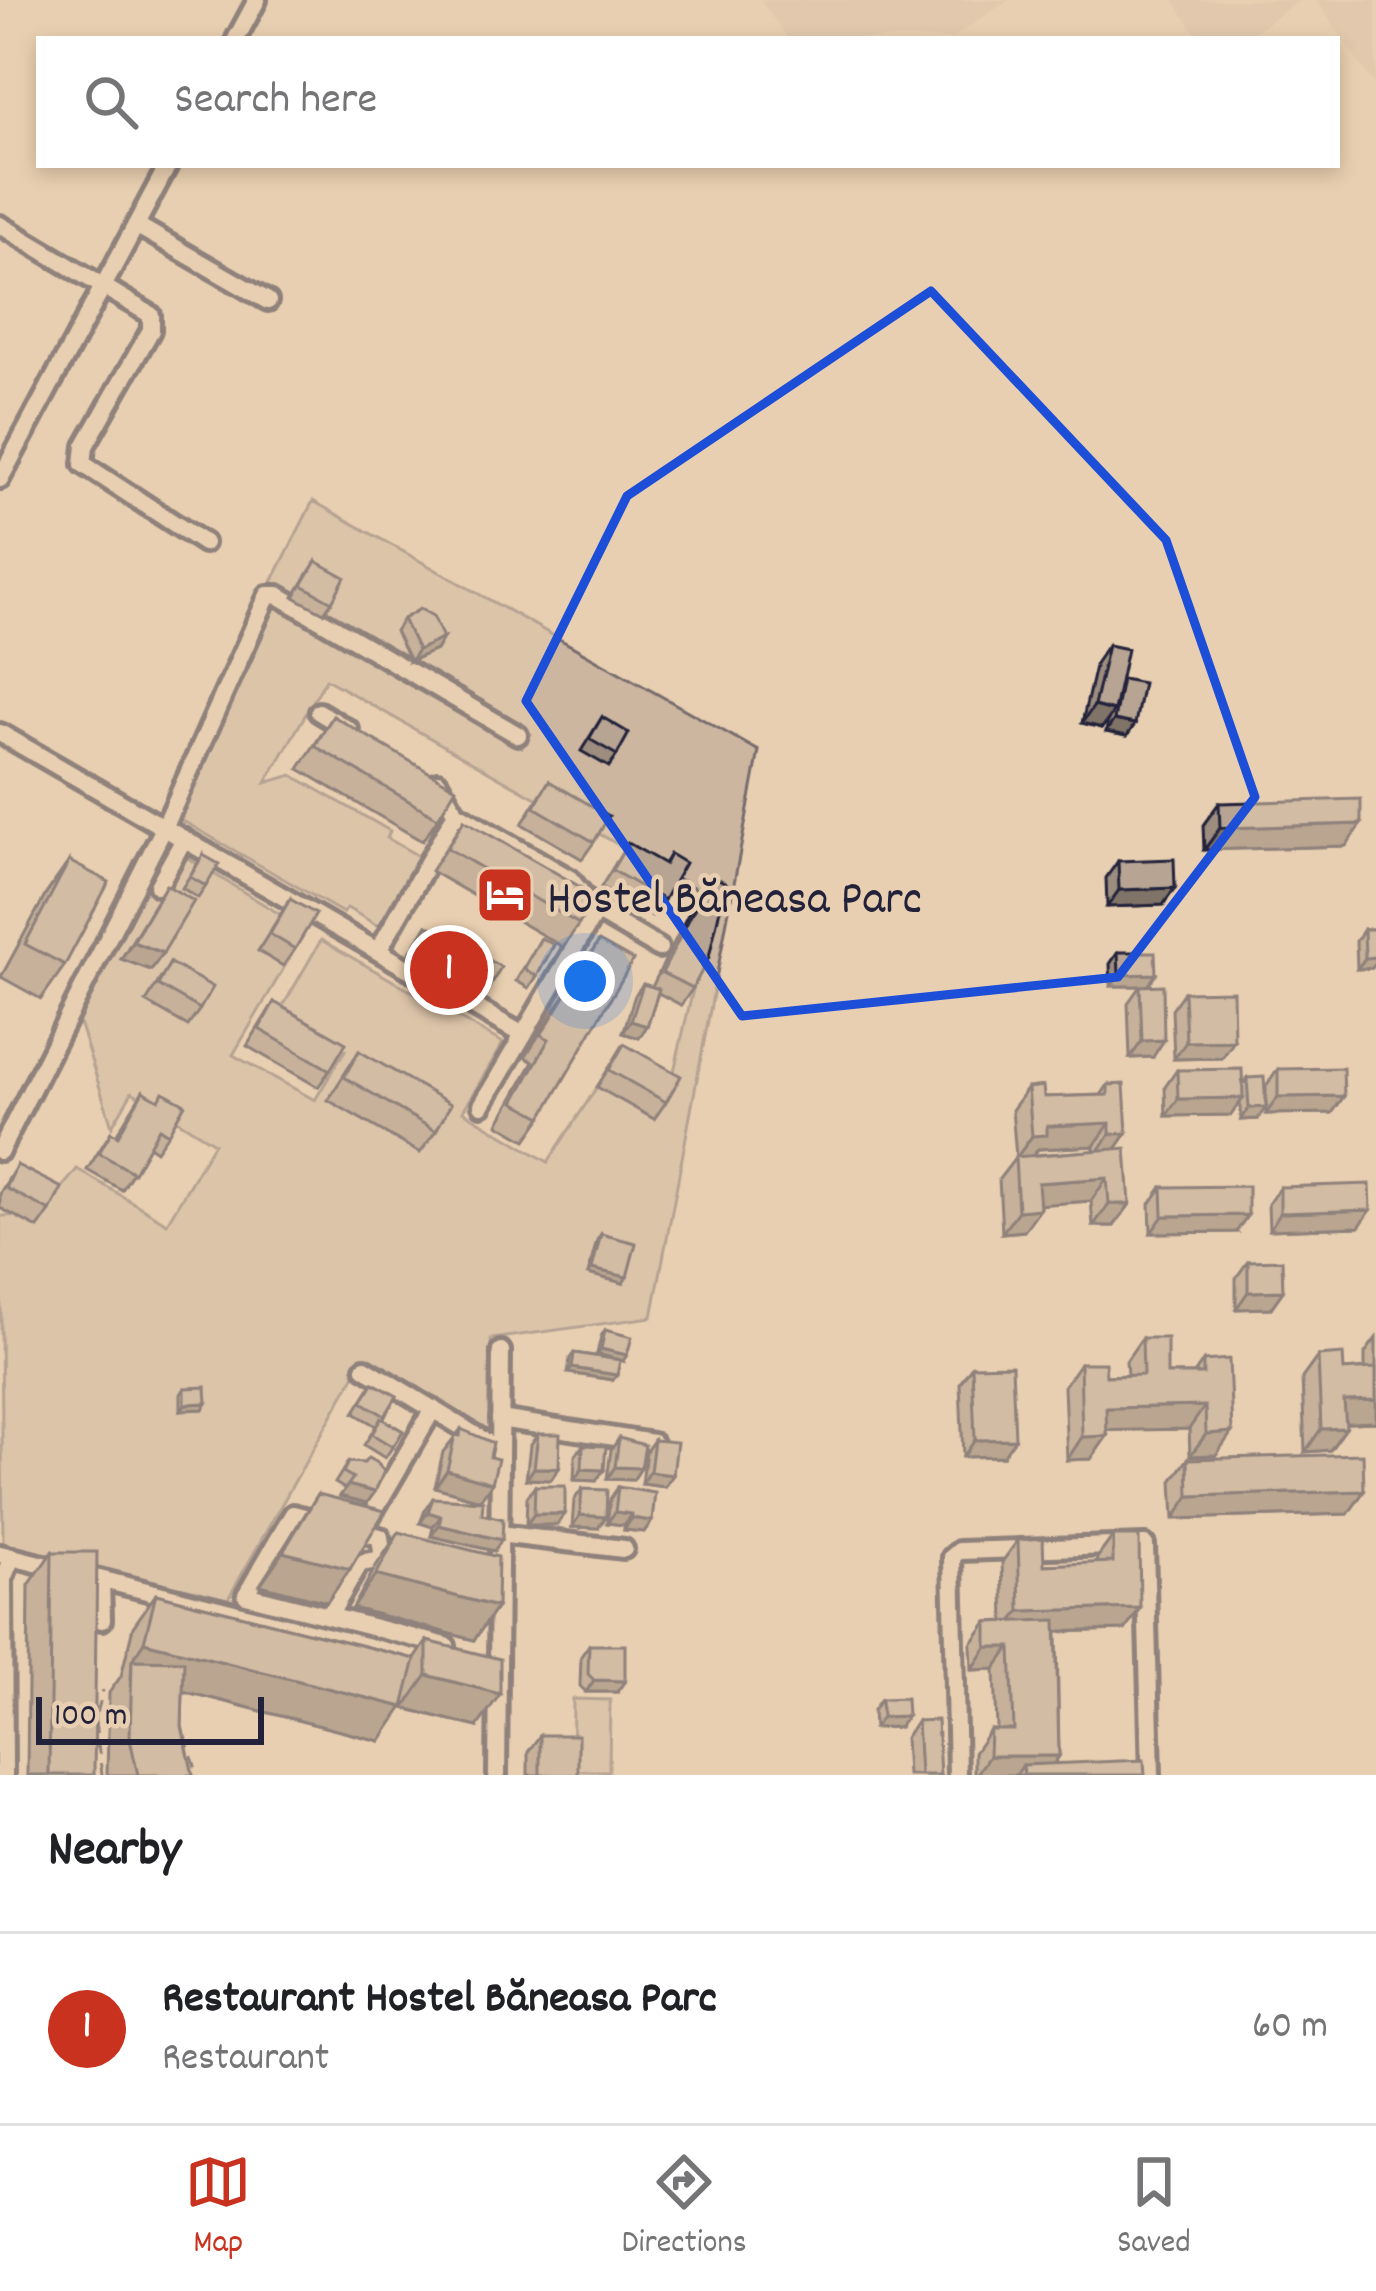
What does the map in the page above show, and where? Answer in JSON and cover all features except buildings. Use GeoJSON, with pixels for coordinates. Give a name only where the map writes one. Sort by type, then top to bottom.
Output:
{"type":"FeatureCollection","features":[{"type":"Feature","properties":{"kind":"street"},"geometry":{"type":"LineString","coordinates":[[238,36],[257,0]]}},
{"type":"Feature","properties":{"kind":"street"},"geometry":{"type":"LineString","coordinates":[[0,479],[167,168]]}},
{"type":"Feature","properties":{"kind":"street"},"geometry":{"type":"LineString","coordinates":[[0,225],[144,308],[153,322],[85,446],[83,464],[204,543]]}},
{"type":"Feature","properties":{"kind":"street"},"geometry":{"type":"LineString","coordinates":[[136,225],[268,301]]}},
{"type":"Feature","properties":{"kind":"street"},"geometry":{"type":"LineString","coordinates":[[0,1151],[164,828],[271,593],[518,735]]}},
{"type":"Feature","properties":{"kind":"street"},"geometry":{"type":"LineString","coordinates":[[319,712],[358,735]]}},
{"type":"Feature","properties":{"kind":"street"},"geometry":{"type":"LineString","coordinates":[[0,734],[523,1035]]}},
{"type":"Feature","properties":{"kind":"street"},"geometry":{"type":"LineString","coordinates":[[418,770],[438,782],[456,813],[570,879],[596,911],[659,948]]}},
{"type":"Feature","properties":{"kind":"street"},"geometry":{"type":"LineString","coordinates":[[378,951],[456,813]]}},
{"type":"Feature","properties":{"kind":"street"},"geometry":{"type":"LineString","coordinates":[[158,886],[184,839]]}},
{"type":"Feature","properties":{"kind":"street"},"geometry":{"type":"LineString","coordinates":[[482,1105],[596,911]]}},
{"type":"Feature","properties":{"kind":"street"},"geometry":{"type":"LineString","coordinates":[[497,1775],[498,1679],[491,1657],[491,1589],[499,1534],[501,1351]]}},
{"type":"Feature","properties":{"kind":"street"},"geometry":{"type":"LineString","coordinates":[[365,1368],[500,1450]]}},
{"type":"Feature","properties":{"kind":"street"},"geometry":{"type":"LineString","coordinates":[[370,1516],[433,1409]]}},
{"type":"Feature","properties":{"kind":"street"},"geometry":{"type":"LineString","coordinates":[[500,1419],[652,1442]]}},
{"type":"Feature","properties":{"kind":"street"},"geometry":{"type":"LineString","coordinates":[[383,1559],[380,1537],[293,1514],[246,1595],[462,1650]]}},
{"type":"Feature","properties":{"kind":"street"},"geometry":{"type":"LineString","coordinates":[[499,1534],[624,1549]]}},
{"type":"Feature","properties":{"kind":"street"},"geometry":{"type":"LineString","coordinates":[[957,1775],[952,1557],[959,1551],[1145,1545],[1151,1775]]}},
{"type":"Feature","properties":{"kind":"street"},"geometry":{"type":"LineString","coordinates":[[4,1775],[6,1556],[454,1668]]}},
{"type":"Feature","properties":{"kind":"street"},"geometry":{"type":"LineString","coordinates":[[328,1616],[360,1563],[383,1559],[424,1570]]}},
{"type":"Feature","properties":{"kind":"street"},"geometry":{"type":"LineString","coordinates":[[101,1580],[102,1620]]}},
{"type":"Feature","properties":{"kind":"street"},"geometry":{"type":"LineString","coordinates":[[476,1674],[498,1679]]}},
{"type":"Feature","properties":{"kind":"path"},"geometry":{"type":"LineString","coordinates":[[102,1775],[95,1722],[103,1690]]}},
{"type":"Feature","properties":{"kind":"path"},"geometry":{"type":"LineString","coordinates":[[85,1721],[95,1722]]}},
{"type":"Feature","properties":{"kind":"path"},"geometry":{"type":"LineString","coordinates":[[178,1726],[189,1744],[188,1756]]}},
{"type":"Feature","properties":{"kind":"path"},"geometry":{"type":"LineString","coordinates":[[180,1757],[198,1763],[198,1775]]}},
{"type":"Feature","properties":{"kind":"highlighted area"},"geometry":{"type":"Polygon","coordinates":[[[931,291],[1166,540],[1255,797],[1118,977],[742,1016],[526,701],[627,496],[931,291]]]}},
{"type":"Feature","properties":{"kind":"shaded area"},"geometry":{"type":"Polygon","coordinates":[[[760,0],[1009,0],[955,36],[786,36],[760,0]]]}},
{"type":"Feature","properties":{"kind":"shaded area"},"geometry":{"type":"Polygon","coordinates":[[[1173,0],[1301,0],[1248,36],[1197,36],[1173,0]]]}},
{"type":"Feature","properties":{"kind":"shaded area"},"geometry":{"type":"Polygon","coordinates":[[[1316,0],[1376,0],[1376,88],[1316,0]]]}},
{"type":"Feature","properties":{"kind":"shaded area"},"geometry":{"type":"Polygon","coordinates":[[[313,501],[759,751],[652,1317],[491,1339],[493,1434],[365,1357],[228,1599],[3,1544],[0,1216],[45,1204],[77,1169],[167,1223],[214,1143],[132,1092],[112,1126],[77,1016],[163,843],[306,930],[233,1055],[315,1100],[345,1050],[279,1013],[321,940],[503,1043],[463,1111],[548,1162],[597,1087],[669,1093],[714,899],[326,679],[266,783],[292,775],[390,831],[387,838],[420,857],[380,927],[347,908],[343,913],[176,817],[273,606],[522,747],[531,734],[272,582],[313,501]]]}},
{"type":"Feature","properties":{"kind":"shaded area"},"geometry":{"type":"Polygon","coordinates":[[[573,1699],[610,1700],[609,1771],[572,1771],[573,1699]]]}},
{"type":"Feature","properties":{"kind":"place","name":"Hostel Băneasa Parc"},"geometry":{"type":"Point","coordinates":[505,895]}},
{"type":"Feature","properties":{"kind":"place","name":"Restaurant Hostel Băneasa Parc"},"geometry":{"type":"Point","coordinates":[449,970]}}]}
